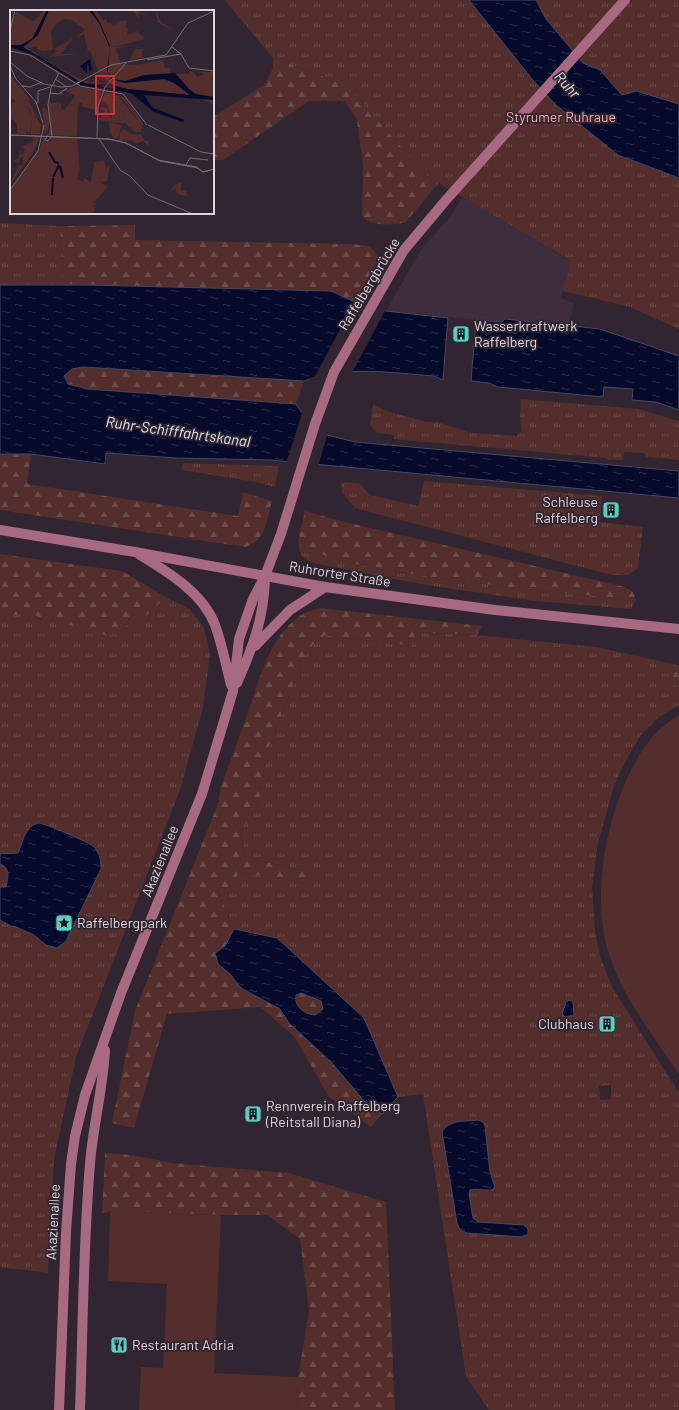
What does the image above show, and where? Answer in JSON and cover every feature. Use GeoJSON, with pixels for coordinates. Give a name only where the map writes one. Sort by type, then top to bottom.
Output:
{"type":"FeatureCollection","features":[{"type":"Feature","properties":{"kind":"main road","name":"Raffelbergbrücke"},"geometry":{"type":"LineString","coordinates":[[265,576],[315,424],[334,372],[388,275],[404,250],[446,200],[625,0]]}},
{"type":"Feature","properties":{"kind":"main road","name":"Ruhrorter Straße"},"geometry":{"type":"LineString","coordinates":[[0,530],[135,552],[325,587],[495,610],[679,629]]}},
{"type":"Feature","properties":{"kind":"main road"},"geometry":{"type":"LineString","coordinates":[[135,552],[179,581],[191,591],[202,604],[215,624],[233,691]]}},
{"type":"Feature","properties":{"kind":"main road","name":"Akazienallee"},"geometry":{"type":"LineString","coordinates":[[59,1410],[66,1232],[70,1164],[74,1136],[85,1095],[121,993],[202,794],[233,691],[253,648],[265,602],[265,576]]}},
{"type":"Feature","properties":{"kind":"main road","name":"Akazienallee"},"geometry":{"type":"LineString","coordinates":[[233,691],[239,639],[253,599],[265,576]]}},
{"type":"Feature","properties":{"kind":"main road"},"geometry":{"type":"LineString","coordinates":[[253,648],[290,610],[325,587]]}},
{"type":"Feature","properties":{"kind":"main road","name":"Akazienallee"},"geometry":{"type":"LineString","coordinates":[[80,1410],[88,1191],[93,1138],[104,1074],[105,1040]]}},
{"type":"Feature","properties":{"kind":"shaded area"},"geometry":{"type":"Polygon","coordinates":[[[463,196],[571,262],[561,298],[574,303],[569,325],[505,319],[502,322],[386,311],[422,248],[451,216],[463,196]]]}},
{"type":"Feature","properties":{"kind":"green space","name":"Styrumer Ruhraue"},"geometry":{"type":"Polygon","coordinates":[[[225,0],[679,0],[679,329],[630,307],[563,291],[571,261],[439,183],[436,186],[346,85],[273,58],[225,0]]]}},
{"type":"Feature","properties":{"kind":"green space"},"geometry":{"type":"Polygon","coordinates":[[[273,58],[346,85],[436,186],[405,223],[377,224],[362,216],[363,166],[357,120],[345,101],[309,101],[223,160],[214,160],[214,116],[264,85],[273,68],[273,58]]]}},
{"type":"Feature","properties":{"kind":"green space"},"geometry":{"type":"Polygon","coordinates":[[[0,223],[60,226],[63,284],[0,285],[0,223]]]}},
{"type":"Feature","properties":{"kind":"green space"},"geometry":{"type":"Polygon","coordinates":[[[135,225],[135,240],[346,244],[370,247],[374,250],[378,259],[355,302],[331,291],[63,284],[60,226],[135,225]]]}},
{"type":"Feature","properties":{"kind":"green space"},"geometry":{"type":"Polygon","coordinates":[[[83,367],[304,381],[296,404],[87,389],[68,384],[64,375],[72,369],[83,367]]]}},
{"type":"Feature","properties":{"kind":"green space"},"geometry":{"type":"Polygon","coordinates":[[[521,399],[638,409],[679,421],[679,460],[646,457],[644,453],[624,452],[623,460],[608,460],[606,458],[394,439],[394,435],[377,433],[370,425],[373,404],[386,411],[427,422],[438,422],[471,433],[516,436],[522,431],[520,420],[521,399]]]}},
{"type":"Feature","properties":{"kind":"green space"},"geometry":{"type":"Polygon","coordinates":[[[0,454],[31,454],[27,484],[238,516],[243,492],[272,501],[267,522],[261,535],[252,544],[245,547],[0,510],[0,454]]]}},
{"type":"Feature","properties":{"kind":"green space"},"geometry":{"type":"Polygon","coordinates":[[[183,463],[279,466],[275,487],[255,482],[182,470],[183,463]]]}},
{"type":"Feature","properties":{"kind":"green space"},"geometry":{"type":"Polygon","coordinates":[[[424,481],[602,496],[600,522],[643,527],[638,568],[628,575],[612,575],[355,508],[342,492],[341,482],[359,483],[370,495],[418,506],[424,481]]]}},
{"type":"Feature","properties":{"kind":"green space"},"geometry":{"type":"Polygon","coordinates":[[[305,511],[345,522],[625,587],[633,592],[636,600],[473,583],[345,562],[304,547],[299,534],[305,511]]]}},
{"type":"Feature","properties":{"kind":"green space"},"geometry":{"type":"Polygon","coordinates":[[[299,534],[304,547],[317,553],[345,562],[375,568],[473,583],[636,600],[631,609],[535,601],[426,585],[313,563],[301,555],[299,548],[299,534]]]}},
{"type":"Feature","properties":{"kind":"green space"},"geometry":{"type":"Polygon","coordinates":[[[0,554],[122,571],[166,597],[148,614],[108,636],[30,614],[0,616],[0,554]]]}},
{"type":"Feature","properties":{"kind":"green space","name":"Raffelbergpark"},"geometry":{"type":"Polygon","coordinates":[[[0,572],[166,597],[190,609],[204,628],[210,654],[203,708],[180,790],[76,1057],[54,1159],[48,1273],[0,1267],[0,572]]]}},
{"type":"Feature","properties":{"kind":"green space"},"geometry":{"type":"Polygon","coordinates":[[[320,608],[482,626],[477,635],[415,632],[412,646],[325,635],[307,650],[267,752],[257,807],[240,834],[245,857],[311,873],[305,883],[240,872],[229,887],[217,890],[234,929],[225,946],[215,953],[218,964],[230,974],[241,988],[280,1009],[289,1023],[332,1063],[365,1102],[382,1114],[371,1127],[329,1097],[294,1036],[260,1007],[167,1014],[134,1128],[112,1123],[135,1011],[218,804],[221,787],[263,669],[270,652],[279,637],[290,624],[304,614],[320,608]]]}},
{"type":"Feature","properties":{"kind":"green space"},"geometry":{"type":"Polygon","coordinates":[[[414,632],[477,635],[596,647],[677,665],[668,679],[679,686],[679,705],[660,716],[641,735],[626,760],[614,786],[598,843],[592,887],[595,932],[600,956],[612,987],[679,1093],[679,1410],[489,1410],[466,1377],[423,1094],[398,1097],[364,1018],[277,938],[234,929],[217,890],[229,887],[240,872],[305,883],[311,873],[245,857],[240,834],[257,807],[267,752],[307,650],[325,635],[411,646],[414,632]],[[611,1085],[599,1086],[600,1100],[611,1099],[611,1085]]]}},
{"type":"Feature","properties":{"kind":"green space"},"geometry":{"type":"Polygon","coordinates":[[[677,665],[679,665],[679,686],[667,679],[677,665]]]}},
{"type":"Feature","properties":{"kind":"green space"},"geometry":{"type":"Polygon","coordinates":[[[679,715],[679,1074],[639,1016],[621,984],[608,951],[603,926],[601,899],[602,871],[607,842],[623,787],[635,762],[649,741],[663,726],[679,715]]]}},
{"type":"Feature","properties":{"kind":"green space"},"geometry":{"type":"Polygon","coordinates":[[[301,993],[322,1001],[323,1009],[315,1015],[307,1013],[301,1009],[298,1006],[296,995],[301,993]]]}},
{"type":"Feature","properties":{"kind":"green space"},"geometry":{"type":"Polygon","coordinates":[[[105,1153],[132,1155],[172,1163],[288,1173],[386,1202],[395,1410],[297,1410],[298,1377],[309,1311],[300,1239],[267,1215],[111,1211],[102,1213],[105,1153]]]}},
{"type":"Feature","properties":{"kind":"green space"},"geometry":{"type":"Polygon","coordinates":[[[110,1211],[221,1215],[214,1373],[298,1377],[297,1410],[139,1410],[141,1367],[163,1368],[167,1284],[108,1281],[110,1211]]]}},
{"type":"Feature","properties":{"kind":"water","name":"Ruhr"},"geometry":{"type":"Polygon","coordinates":[[[469,0],[536,0],[546,19],[583,63],[600,70],[622,95],[636,91],[679,104],[679,178],[618,155],[556,105],[532,79],[469,0]]]}},
{"type":"Feature","properties":{"kind":"water","name":"Ruhr-Schifffahrtskanal"},"geometry":{"type":"Polygon","coordinates":[[[0,285],[87,285],[331,291],[355,302],[386,311],[448,318],[443,380],[434,376],[368,371],[336,373],[304,381],[83,367],[72,369],[64,376],[68,384],[87,389],[296,404],[302,413],[327,435],[355,442],[679,471],[679,498],[271,460],[176,458],[106,453],[105,464],[31,454],[0,454],[0,285]]]}},
{"type":"Feature","properties":{"kind":"water"},"geometry":{"type":"Polygon","coordinates":[[[505,319],[600,329],[679,356],[679,410],[656,402],[632,400],[633,389],[604,387],[603,397],[498,387],[489,383],[471,381],[476,320],[502,322],[505,319]]]}},
{"type":"Feature","properties":{"kind":"water"},"geometry":{"type":"Polygon","coordinates":[[[40,823],[92,845],[97,850],[100,861],[101,869],[66,941],[57,948],[46,945],[34,935],[0,920],[0,887],[6,887],[8,873],[6,868],[0,864],[0,854],[18,853],[23,838],[28,830],[31,826],[40,823]]]}},
{"type":"Feature","properties":{"kind":"water"},"geometry":{"type":"Polygon","coordinates":[[[234,929],[277,938],[364,1018],[398,1097],[382,1114],[365,1102],[332,1063],[289,1023],[280,1009],[241,988],[230,974],[218,964],[215,953],[225,946],[234,929]],[[301,993],[296,995],[298,1006],[307,1013],[315,1015],[323,1009],[321,1001],[301,993]]]}},
{"type":"Feature","properties":{"kind":"water"},"geometry":{"type":"Polygon","coordinates":[[[570,1000],[573,1002],[574,1015],[565,1017],[562,1014],[566,1002],[570,1000]]]}},
{"type":"Feature","properties":{"kind":"water"},"geometry":{"type":"Polygon","coordinates":[[[478,1120],[483,1122],[485,1126],[490,1172],[495,1187],[492,1190],[470,1190],[469,1194],[473,1218],[478,1222],[524,1225],[528,1229],[528,1234],[523,1237],[467,1233],[460,1230],[457,1223],[442,1132],[453,1123],[478,1120]]]}},
{"type":"Feature","properties":{"kind":"pier"},"geometry":{"type":"Polygon","coordinates":[[[356,300],[386,309],[352,373],[316,379],[303,383],[315,376],[356,300]]]}},
{"type":"Feature","properties":{"kind":"pier"},"geometry":{"type":"Polygon","coordinates":[[[297,402],[303,411],[328,433],[318,466],[286,464],[302,413],[297,402]]]}},
{"type":"Feature","properties":{"kind":"place","name":"Wasserkraftwerk Raffelberg"},"geometry":{"type":"Point","coordinates":[461,334]}},
{"type":"Feature","properties":{"kind":"place","name":"Schleuse Raffelberg"},"geometry":{"type":"Point","coordinates":[611,510]}},
{"type":"Feature","properties":{"kind":"place","name":"Raffelbergpark"},"geometry":{"type":"Point","coordinates":[64,923]}},
{"type":"Feature","properties":{"kind":"place","name":"Clubhaus"},"geometry":{"type":"Point","coordinates":[607,1024]}},
{"type":"Feature","properties":{"kind":"place","name":"Rennverein Raffelberg (Reitstall Diana)"},"geometry":{"type":"Point","coordinates":[253,1114]}},
{"type":"Feature","properties":{"kind":"place","name":"Restaurant Adria"},"geometry":{"type":"Point","coordinates":[119,1345]}}]}
